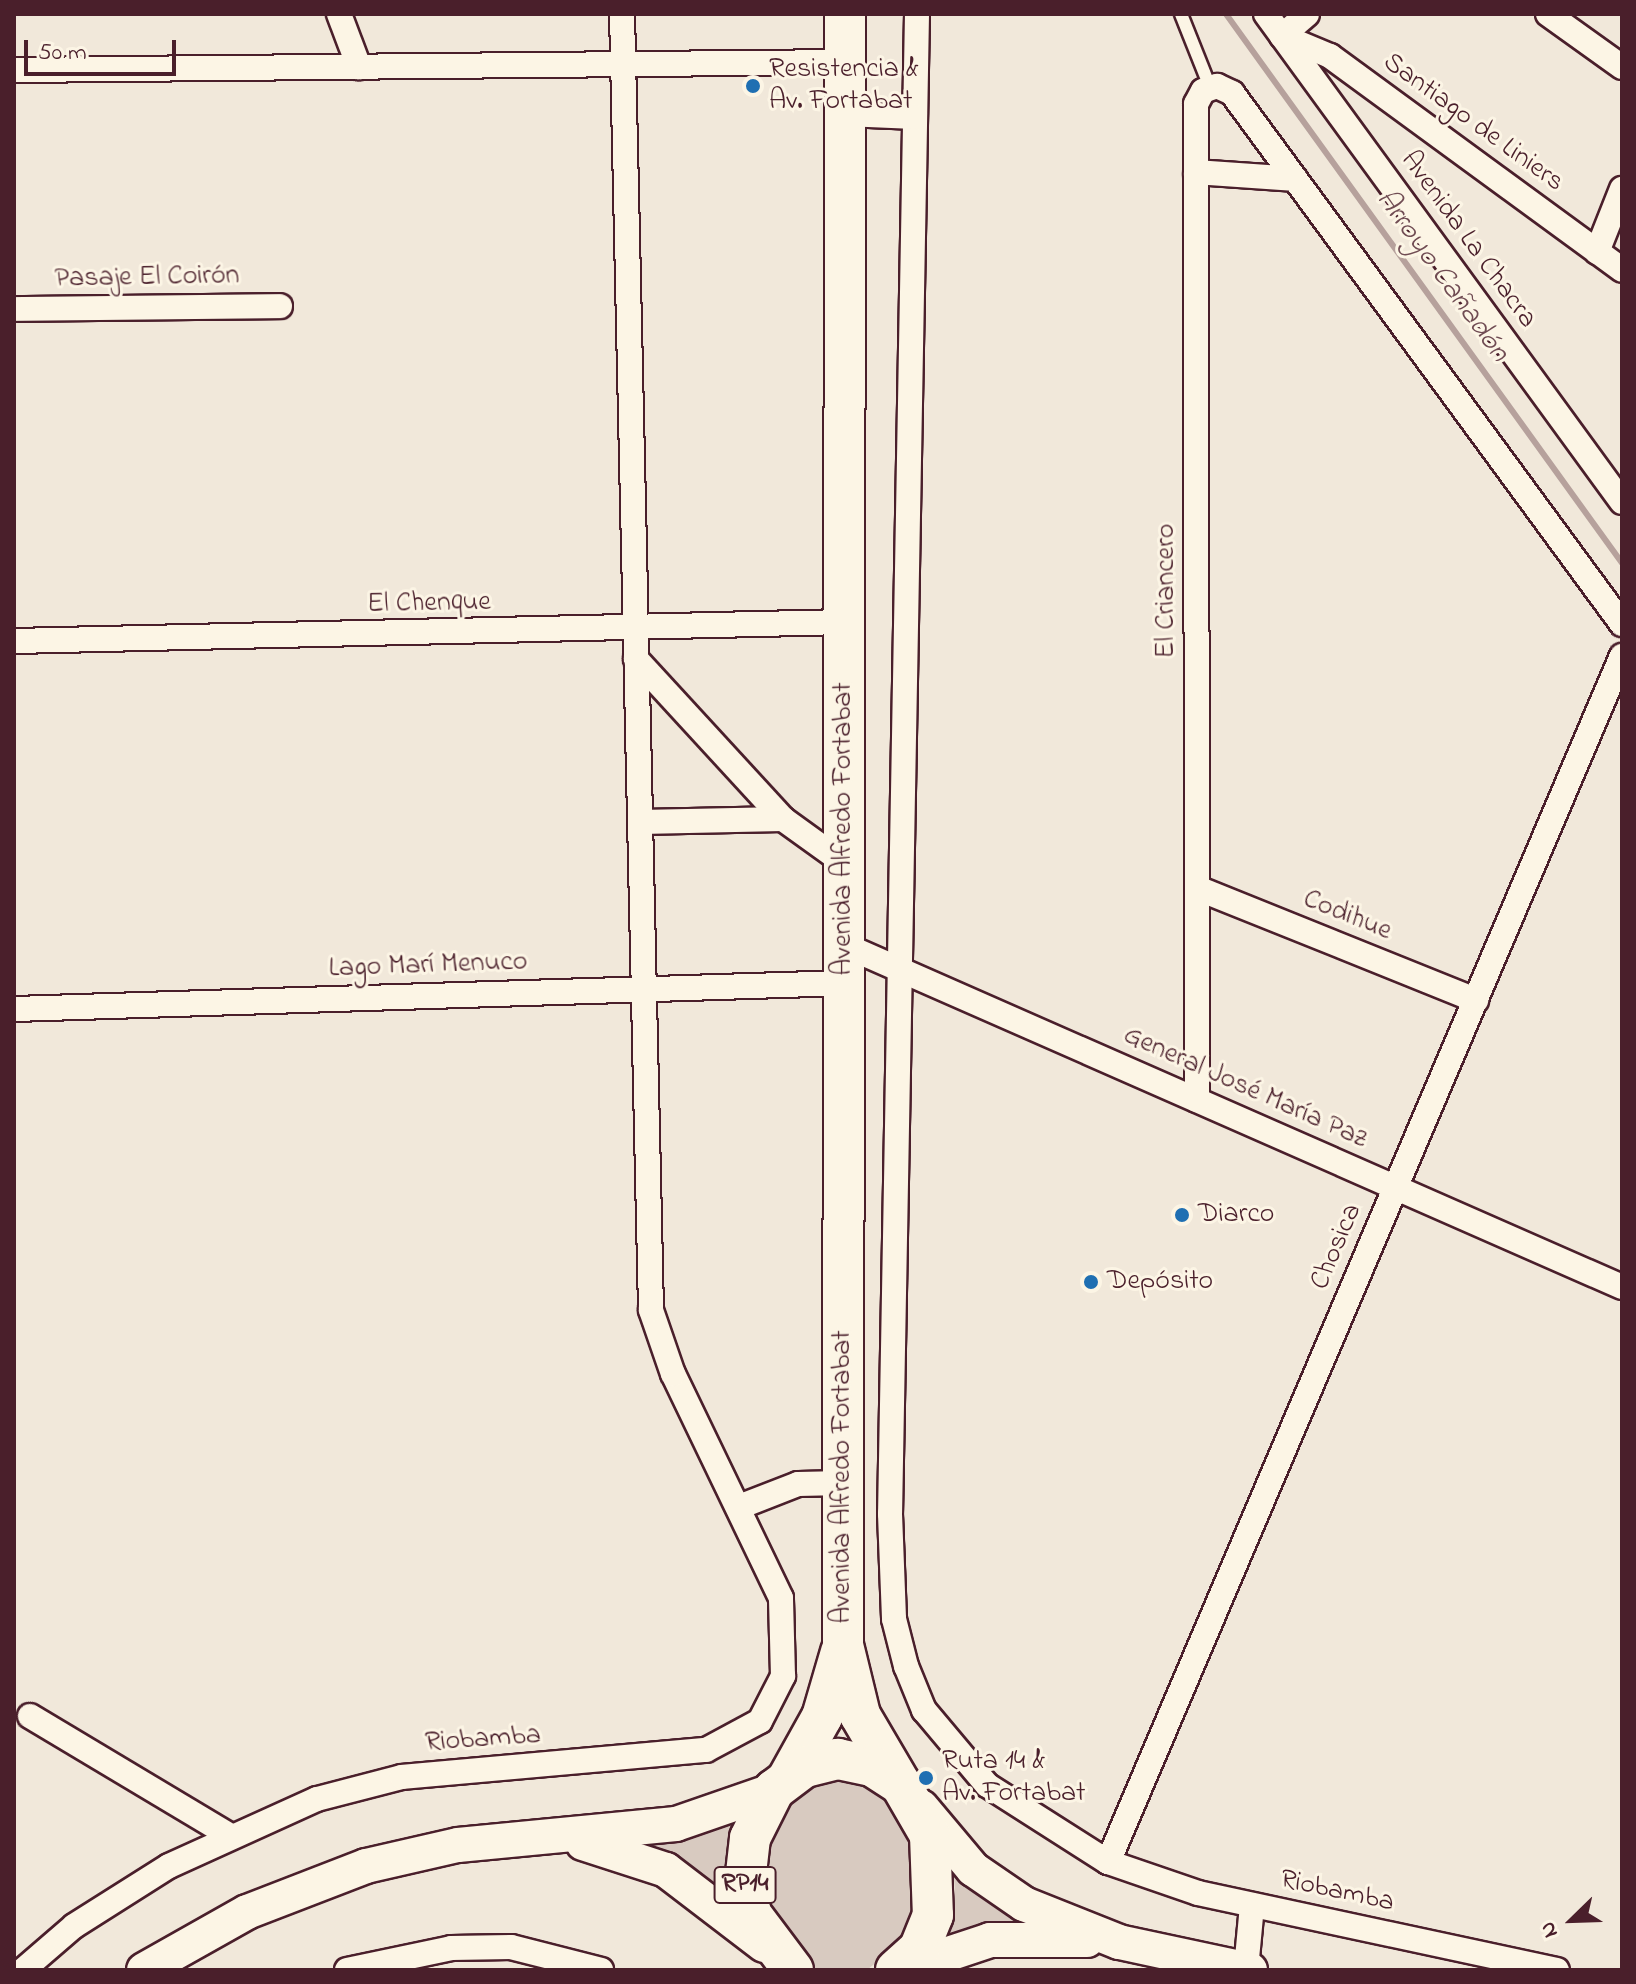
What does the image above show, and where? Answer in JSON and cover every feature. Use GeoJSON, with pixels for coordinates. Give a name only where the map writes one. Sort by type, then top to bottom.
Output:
{"type":"FeatureCollection","features":[{"type":"Feature","properties":{"kind":"highway","name":"Avenida Alfredo Fortabat"},"geometry":{"type":"LineString","coordinates":[[845,14],[843,1645],[860,1715],[907,1791]]}},
{"type":"Feature","properties":{"kind":"highway","name":"Avenida Alfredo Fortabat"},"geometry":{"type":"LineString","coordinates":[[781,1784],[822,1717],[843,1645]]}},
{"type":"Feature","properties":{"kind":"highway","name":"RP14"},"geometry":{"type":"LineString","coordinates":[[788,1966],[751,1914],[745,1882],[754,1822],[781,1784],[838,1759],[872,1766],[907,1791],[930,1835],[936,1874],[933,1915],[907,1965]]}},
{"type":"Feature","properties":{"kind":"main road","name":"RP14"},"geometry":{"type":"LineString","coordinates":[[144,1970],[247,1912],[356,1869],[458,1845],[676,1824],[781,1784]]}},
{"type":"Feature","properties":{"kind":"main road","name":"RP14"},"geometry":{"type":"LineString","coordinates":[[907,1791],[990,1884],[1119,1942]]}},
{"type":"Feature","properties":{"kind":"main road","name":"RP14"},"geometry":{"type":"LineString","coordinates":[[559,1837],[666,1870],[788,1966]]}},
{"type":"Feature","properties":{"kind":"main road","name":"RP14"},"geometry":{"type":"LineString","coordinates":[[907,1965],[1005,1937],[1119,1942],[1248,1970]]}},
{"type":"Feature","properties":{"kind":"street"},"geometry":{"type":"LineString","coordinates":[[339,14],[359,67]]}},
{"type":"Feature","properties":{"kind":"street","name":"Riobamba"},"geometry":{"type":"LineString","coordinates":[[23,1970],[120,1895],[229,1835],[402,1777],[671,1756],[743,1732],[774,1702],[787,1622],[739,1507],[673,1374],[651,1310],[622,14]]}},
{"type":"Feature","properties":{"kind":"street","name":"Riobamba"},"geometry":{"type":"LineString","coordinates":[[917,14],[894,1619],[924,1710],[954,1751],[1025,1814],[1108,1862],[1252,1905],[1557,1970]]}},
{"type":"Feature","properties":{"kind":"street","name":"Avenida La Chacra"},"geometry":{"type":"LineString","coordinates":[[1266,14],[1622,502]]}},
{"type":"Feature","properties":{"kind":"street"},"geometry":{"type":"LineString","coordinates":[[1282,36],[1307,14]]}},
{"type":"Feature","properties":{"kind":"street"},"geometry":{"type":"LineString","coordinates":[[1548,14],[1622,67]]}},
{"type":"Feature","properties":{"kind":"street","name":"Santiago de Liniers"},"geometry":{"type":"LineString","coordinates":[[1282,36],[1330,56],[1622,270]]}},
{"type":"Feature","properties":{"kind":"street"},"geometry":{"type":"LineString","coordinates":[[14,70],[845,62]]}},
{"type":"Feature","properties":{"kind":"street"},"geometry":{"type":"LineString","coordinates":[[1210,87],[1232,93],[1622,624]]}},
{"type":"Feature","properties":{"kind":"street","name":"El Criancero"},"geometry":{"type":"LineString","coordinates":[[1197,1100],[1196,104],[1210,87]]}},
{"type":"Feature","properties":{"kind":"street"},"geometry":{"type":"LineString","coordinates":[[845,114],[915,117]]}},
{"type":"Feature","properties":{"kind":"street"},"geometry":{"type":"LineString","coordinates":[[1196,172],[1295,179]]}},
{"type":"Feature","properties":{"kind":"street"},"geometry":{"type":"LineString","coordinates":[[1597,252],[1622,189]]}},
{"type":"Feature","properties":{"kind":"street","name":"Pasaje El Coirón"},"geometry":{"type":"LineString","coordinates":[[14,309],[280,306]]}},
{"type":"Feature","properties":{"kind":"street","name":"El Chenque"},"geometry":{"type":"LineString","coordinates":[[14,641],[844,622]]}},
{"type":"Feature","properties":{"kind":"street","name":"Chosica"},"geometry":{"type":"LineString","coordinates":[[1108,1862],[1622,656]]}},
{"type":"Feature","properties":{"kind":"street"},"geometry":{"type":"LineString","coordinates":[[636,659],[783,819],[844,863]]}},
{"type":"Feature","properties":{"kind":"street"},"geometry":{"type":"LineString","coordinates":[[640,822],[783,819]]}},
{"type":"Feature","properties":{"kind":"street","name":"Codihue"},"geometry":{"type":"LineString","coordinates":[[1197,888],[1476,1000]]}},
{"type":"Feature","properties":{"kind":"street","name":"General José María Paz"},"geometry":{"type":"LineString","coordinates":[[844,964],[903,971],[1622,1287]]}},
{"type":"Feature","properties":{"kind":"street","name":"Lago Marí Menuco"},"geometry":{"type":"LineString","coordinates":[[14,1009],[644,990],[844,964]]}},
{"type":"Feature","properties":{"kind":"street"},"geometry":{"type":"LineString","coordinates":[[739,1507],[798,1484],[843,1483]]}},
{"type":"Feature","properties":{"kind":"street"},"geometry":{"type":"LineString","coordinates":[[19,1712],[229,1835]]}},
{"type":"Feature","properties":{"kind":"street"},"geometry":{"type":"LineString","coordinates":[[1248,1970],[1252,1905]]}},
{"type":"Feature","properties":{"kind":"street"},"geometry":{"type":"LineString","coordinates":[[347,1970],[511,1947],[601,1970]]}},
{"type":"Feature","properties":{"kind":"lane"},"geometry":{"type":"LineString","coordinates":[[1181,14],[1210,87]]}},
{"type":"Feature","properties":{"kind":"shaded area"},"geometry":{"type":"Polygon","coordinates":[[[833,1774],[886,1789],[923,1868],[910,1934],[867,1970],[818,1970],[800,1962],[768,1923],[761,1855],[786,1797],[833,1774]]]}},
{"type":"Feature","properties":{"kind":"shaded area"},"geometry":{"type":"Polygon","coordinates":[[[746,1809],[736,1909],[617,1842],[746,1809]]]}},
{"type":"Feature","properties":{"kind":"shaded area"},"geometry":{"type":"Polygon","coordinates":[[[953,1860],[1047,1927],[940,1944],[955,1893],[953,1860]]]}},
{"type":"Feature","properties":{"kind":"waterway","name":"Arroyo Cañadón"},"geometry":{"type":"LineString","coordinates":[[1226,14],[1622,563]]}},
{"type":"Feature","properties":{"kind":"place","name":"Resistencia & Av. Fortabat"},"geometry":{"type":"Point","coordinates":[753,86]}},
{"type":"Feature","properties":{"kind":"place","name":"Diarco"},"geometry":{"type":"Point","coordinates":[1182,1215]}},
{"type":"Feature","properties":{"kind":"place","name":"Depósito"},"geometry":{"type":"Point","coordinates":[1091,1282]}},
{"type":"Feature","properties":{"kind":"place","name":"Ruta 14 & Av. Fortabat"},"geometry":{"type":"Point","coordinates":[926,1778]}}]}
